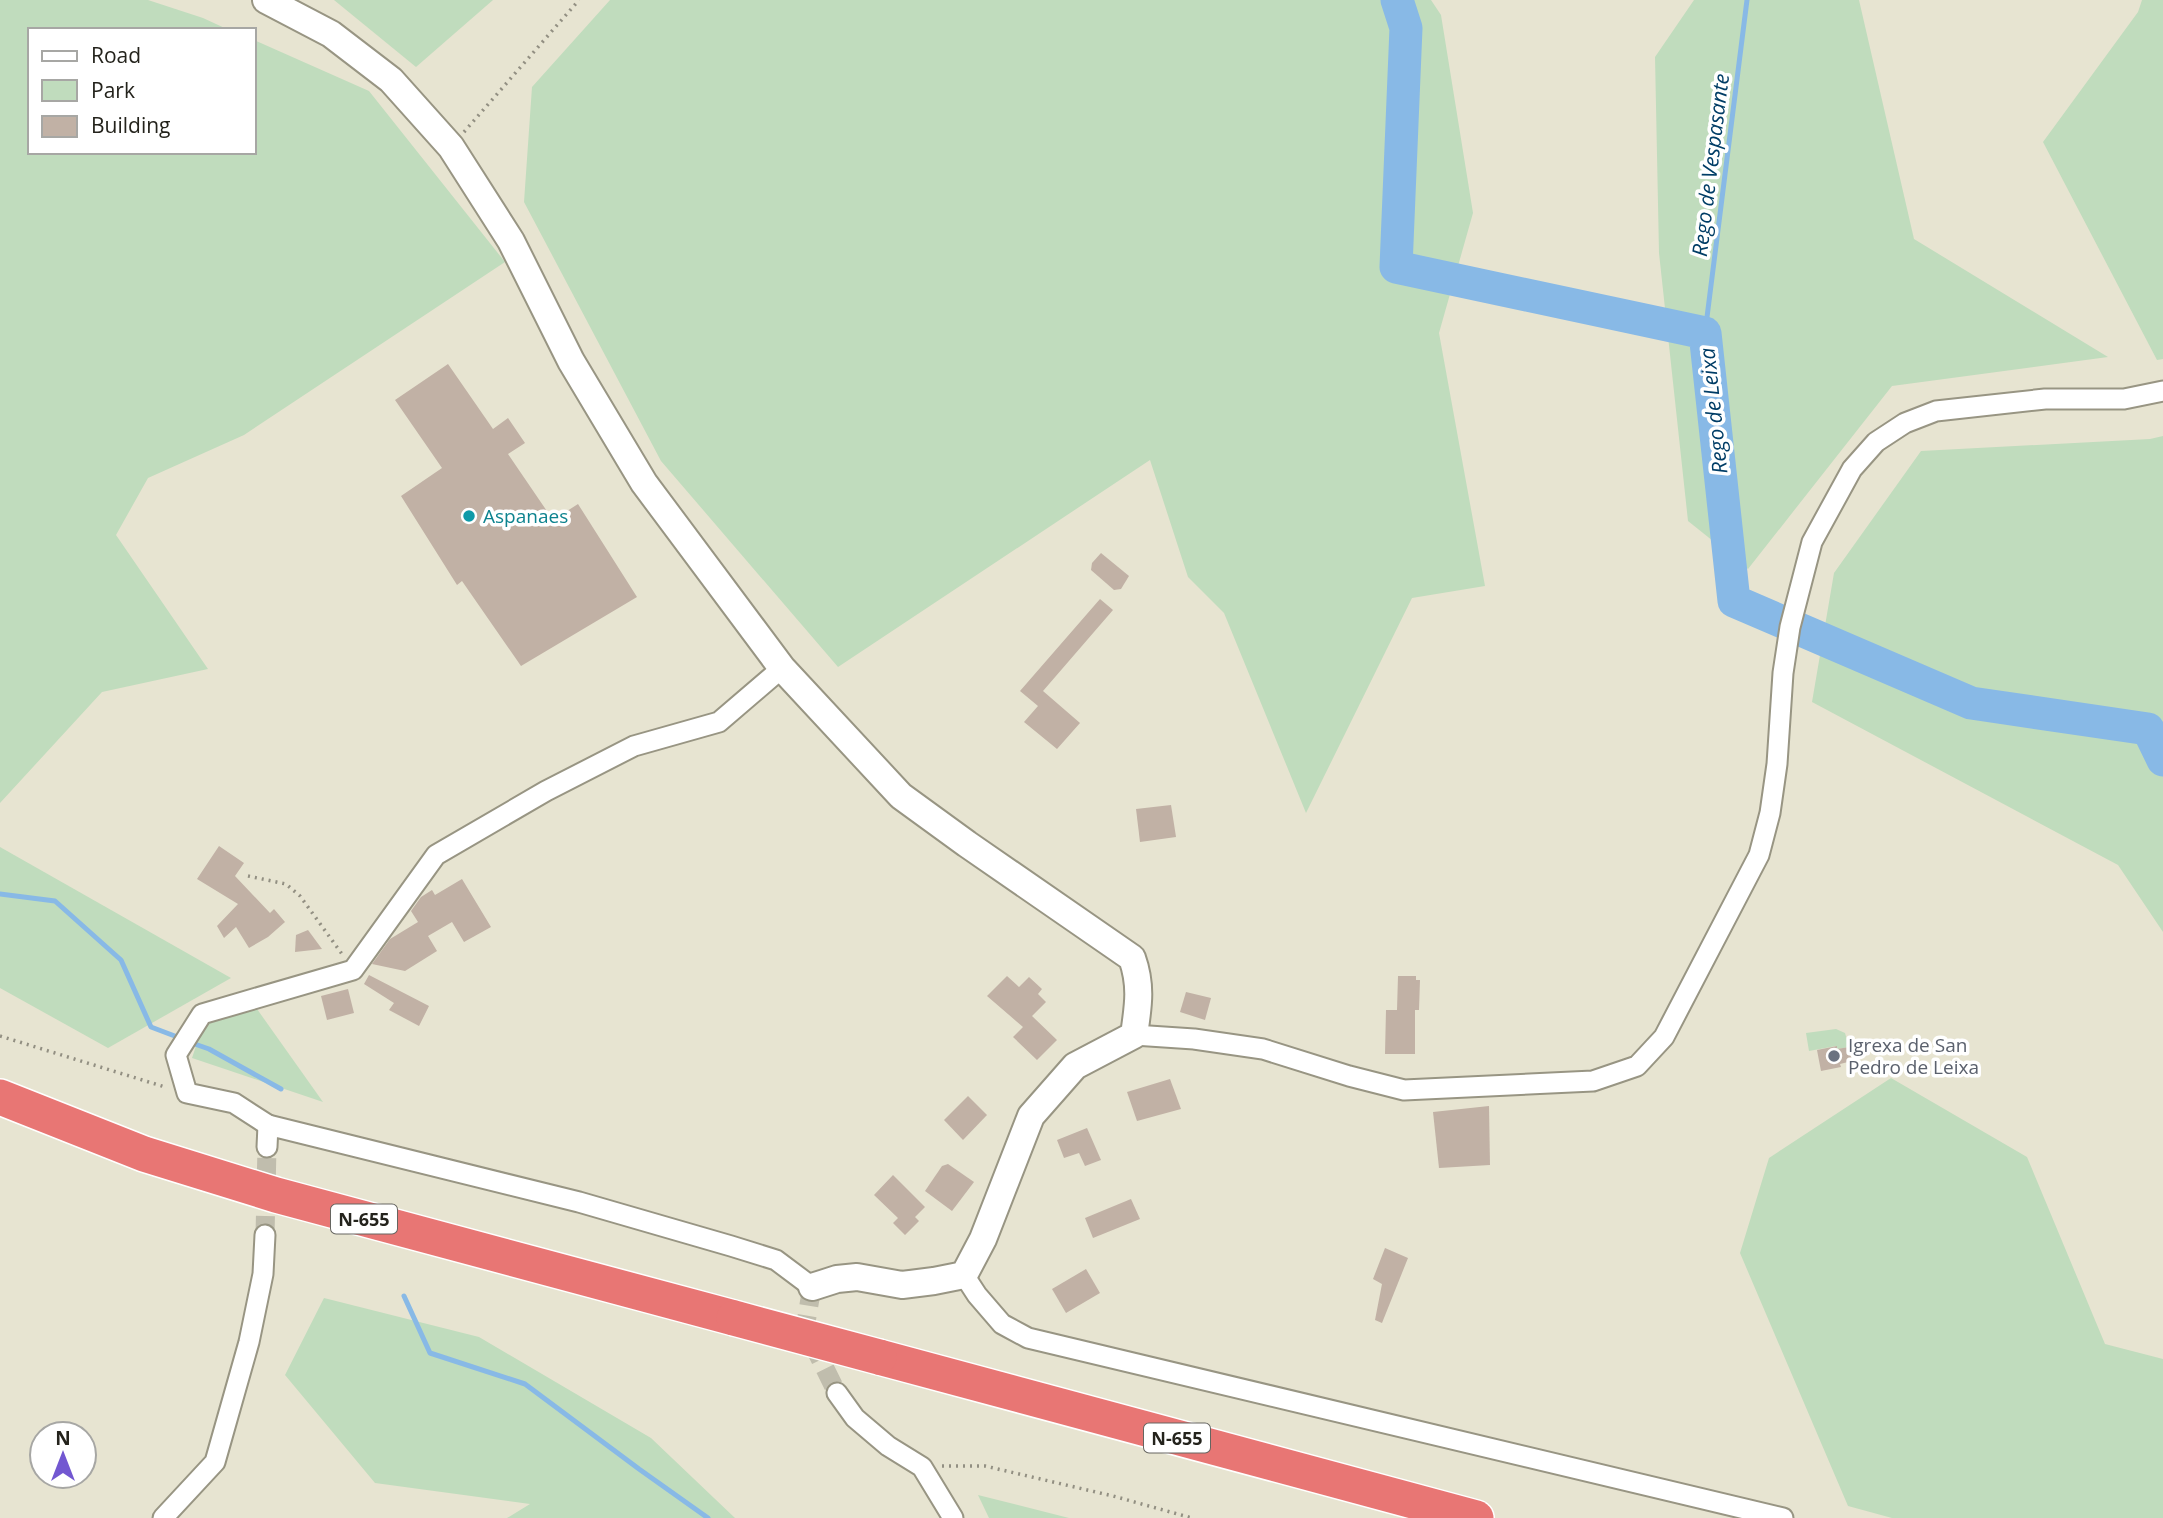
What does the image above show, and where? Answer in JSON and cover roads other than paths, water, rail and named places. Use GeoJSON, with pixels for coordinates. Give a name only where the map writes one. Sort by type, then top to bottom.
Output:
{"type":"FeatureCollection","features":[{"type":"Feature","properties":{"kind":"highway","name":"N-655"},"geometry":{"type":"LineString","coordinates":[[0,1097],[144,1154],[276,1195],[1476,1518]]}},
{"type":"Feature","properties":{"kind":"street"},"geometry":{"type":"LineString","coordinates":[[266,0],[331,34],[391,80],[452,146],[511,241],[570,361],[645,483],[782,668],[901,796],[967,845],[1132,958],[1138,974],[1139,997],[1134,1035]]}},
{"type":"Feature","properties":{"kind":"street"},"geometry":{"type":"LineString","coordinates":[[782,668],[719,722],[634,746],[546,791],[436,855],[353,970],[202,1014],[176,1055],[187,1093],[234,1103],[268,1125],[579,1202],[776,1260],[812,1287],[837,1279],[857,1277],[902,1285],[964,1275],[984,1239],[1031,1116],[1075,1066],[1134,1035],[1194,1039],[1263,1049],[1404,1090],[1592,1082],[1637,1066],[1664,1037],[1759,855],[1770,813],[1777,764],[1783,673],[1790,627],[1812,542],[1852,469],[1876,442],[1905,423],[1936,411],[2045,399],[2124,399],[2163,391]]}},
{"type":"Feature","properties":{"kind":"street"},"geometry":{"type":"LineString","coordinates":[[267,1147],[268,1125]]}},
{"type":"Feature","properties":{"kind":"street"},"geometry":{"type":"LineString","coordinates":[[163,1518],[215,1462],[249,1342],[263,1274],[265,1234]]}},
{"type":"Feature","properties":{"kind":"street"},"geometry":{"type":"LineString","coordinates":[[964,1275],[1002,1324],[1028,1338],[1783,1518]]}},
{"type":"Feature","properties":{"kind":"street"},"geometry":{"type":"LineString","coordinates":[[837,1393],[855,1418],[871,1432],[922,1467],[953,1518]]}},
{"type":"Feature","properties":{"kind":"waterway","name":"Rego de Leixa"},"geometry":{"type":"LineString","coordinates":[[1397,0],[1406,28],[1396,267],[1705,333],[1734,601],[1971,703],[2148,729],[2163,760]]}},
{"type":"Feature","properties":{"kind":"waterway","name":"Rego de Vespasante"},"geometry":{"type":"LineString","coordinates":[[1705,333],[1747,0]]}},
{"type":"Feature","properties":{"kind":"waterway"},"geometry":{"type":"LineString","coordinates":[[0,894],[55,901],[121,960],[151,1027],[180,1038]]}},
{"type":"Feature","properties":{"kind":"waterway"},"geometry":{"type":"LineString","coordinates":[[189,1042],[209,1049],[281,1089]]}},
{"type":"Feature","properties":{"kind":"waterway"},"geometry":{"type":"LineString","coordinates":[[404,1296],[430,1353],[525,1384],[708,1518]]}},
{"type":"Feature","properties":{"kind":"tunnel"},"geometry":{"type":"LineString","coordinates":[[265,1235],[267,1147]]}},
{"type":"Feature","properties":{"kind":"tunnel"},"geometry":{"type":"LineString","coordinates":[[812,1287],[805,1328],[837,1393]]}},
{"type":"Feature","properties":{"kind":"place","name":"Aspanaes"},"geometry":{"type":"Point","coordinates":[469,516]}},
{"type":"Feature","properties":{"kind":"place","name":"Igrexa de San Pedro de Leixa"},"geometry":{"type":"Point","coordinates":[1834,1056]}}]}
